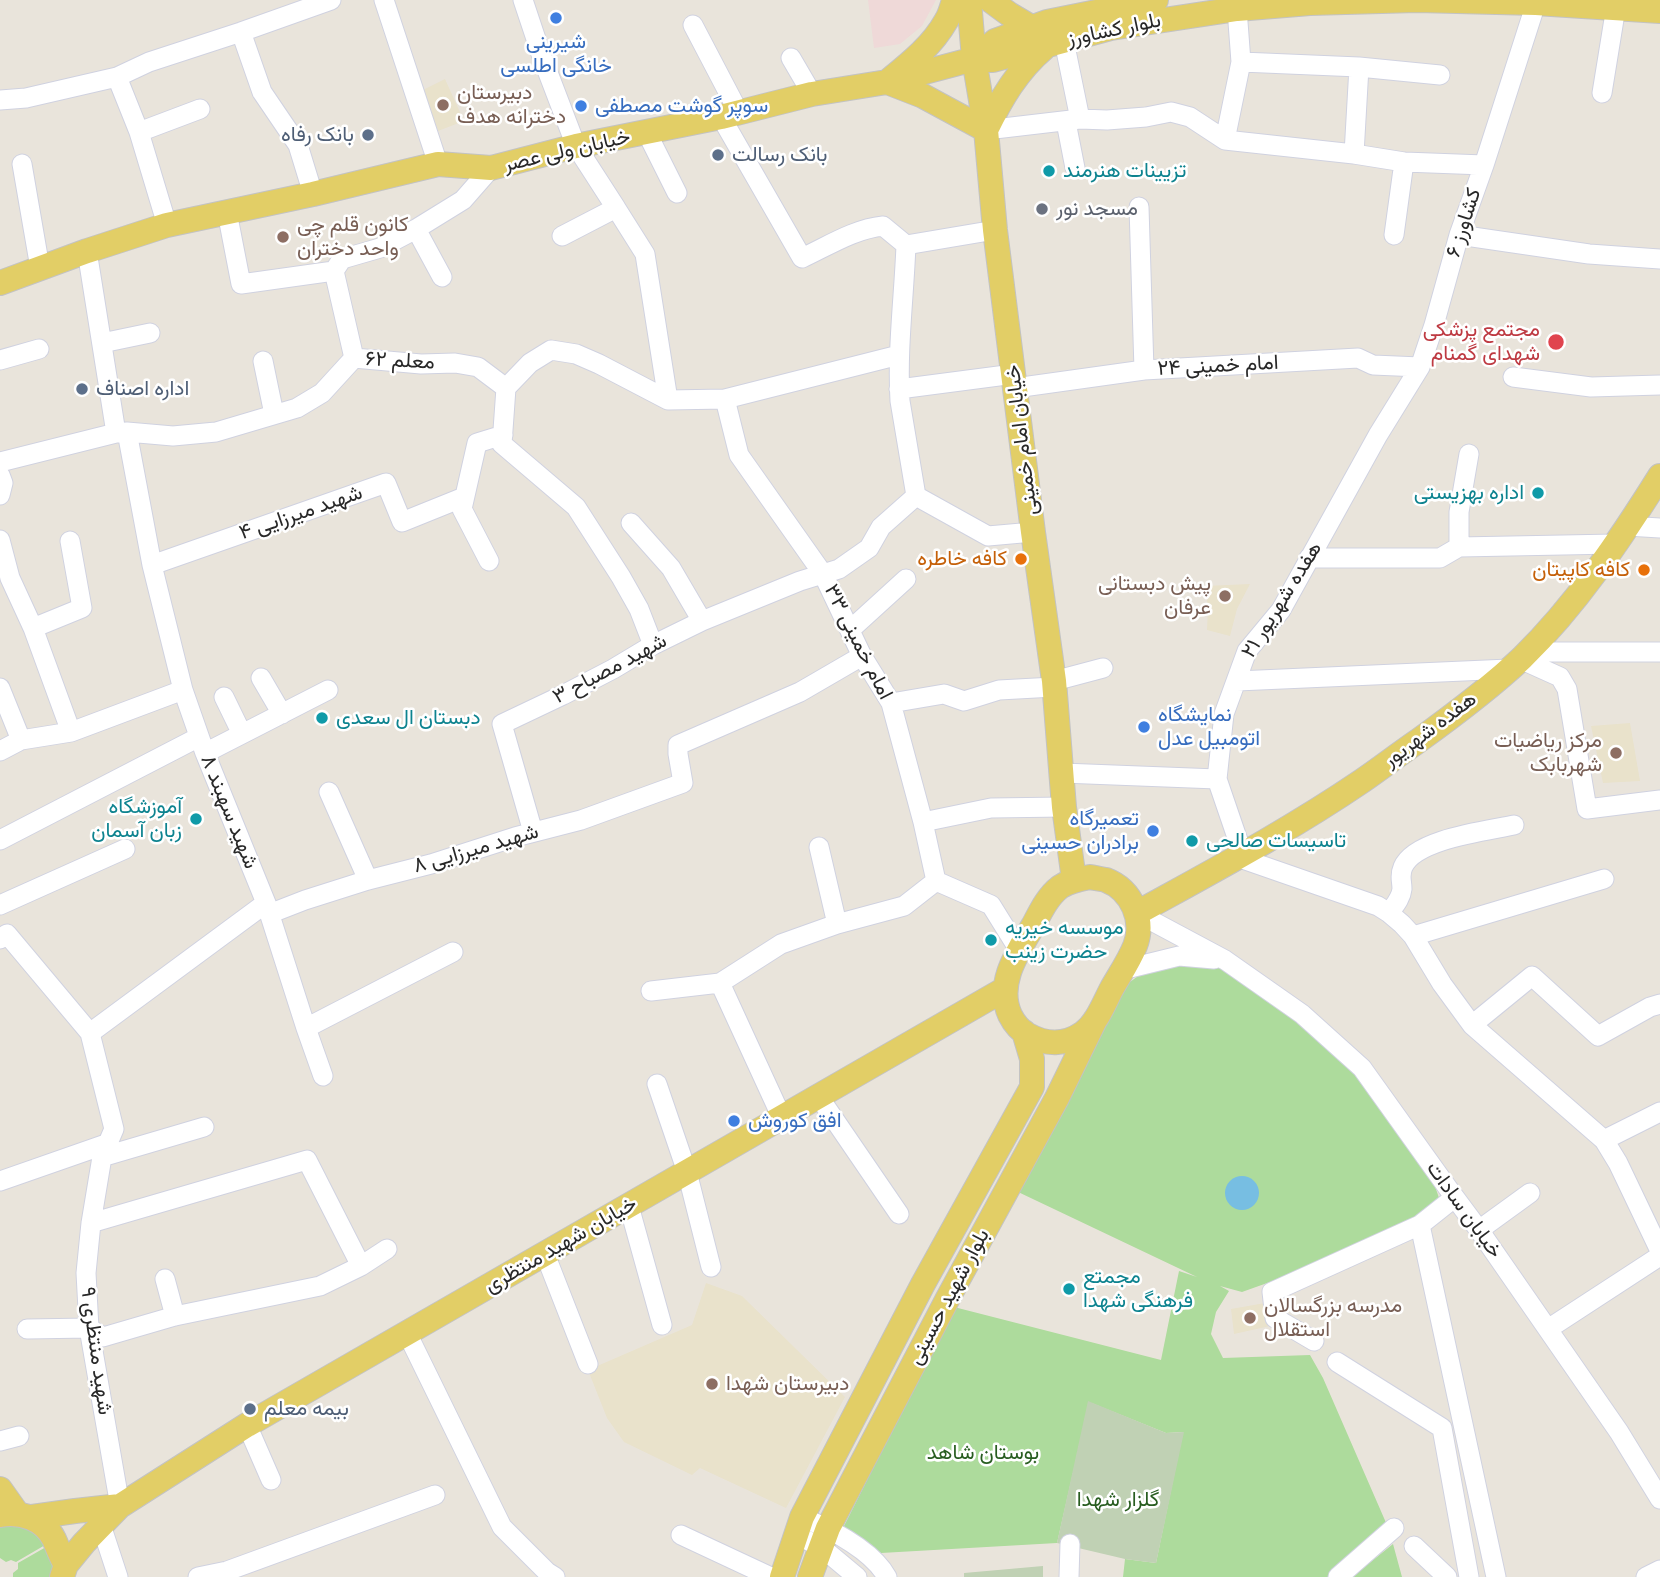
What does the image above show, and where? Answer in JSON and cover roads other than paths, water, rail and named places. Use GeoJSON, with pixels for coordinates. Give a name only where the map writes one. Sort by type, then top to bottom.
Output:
{"type":"FeatureCollection","features":[{"type":"Feature","properties":{"kind":"main road"},"geometry":{"type":"LineString","coordinates":[[954,0],[947,20],[933,40],[887,82],[923,96],[986,130],[1014,78],[1048,36],[990,0]]}},
{"type":"Feature","properties":{"kind":"main road","name":"خیابان امام خمینی"},"geometry":{"type":"LineString","coordinates":[[969,0],[974,59],[986,130],[995,230],[1054,684],[1064,807],[1074,880]]}},
{"type":"Feature","properties":{"kind":"main road","name":"بلوار کشاورز"},"geometry":{"type":"LineString","coordinates":[[974,59],[993,60],[1048,36],[1156,0]]}},
{"type":"Feature","properties":{"kind":"main road","name":"بلوار کشاورز"},"geometry":{"type":"LineString","coordinates":[[1048,36],[1237,9],[1310,4],[1417,0],[1536,3],[1660,11]]}},
{"type":"Feature","properties":{"kind":"main road","name":"خیابان ولی عصر"},"geometry":{"type":"LineString","coordinates":[[0,283],[167,225],[438,164],[491,168],[812,93],[887,82],[974,59]]}},
{"type":"Feature","properties":{"kind":"main road","name":"هفده شهریور"},"geometry":{"type":"LineString","coordinates":[[1137,914],[1240,856],[1361,782],[1460,710],[1519,660],[1583,588],[1660,476]]}},
{"type":"Feature","properties":{"kind":"main road"},"geometry":{"type":"LineString","coordinates":[[1090,877],[1105,880],[1119,888],[1130,899],[1137,914],[1139,929],[1136,945],[1095,1020],[1084,1032],[1070,1040],[1054,1043],[1038,1040],[1024,1032],[1013,1020],[1006,1006],[1005,989],[1019,950],[1049,898],[1060,887],[1074,880],[1090,877]]}},
{"type":"Feature","properties":{"kind":"main road","name":"خیابان شهید منتظری"},"geometry":{"type":"LineString","coordinates":[[120,1506],[247,1425],[1005,989]]}},
{"type":"Feature","properties":{"kind":"main road","name":"بلوار شهید حسینی"},"geometry":{"type":"LineString","coordinates":[[810,1577],[825,1538],[947,1297],[1057,1098],[1095,1020]]}},
{"type":"Feature","properties":{"kind":"main road"},"geometry":{"type":"LineString","coordinates":[[1024,1032],[1032,1059],[1032,1087],[1046,1088],[1057,1098]]}},
{"type":"Feature","properties":{"kind":"main road","name":"بلوار شهید حسینی"},"geometry":{"type":"LineString","coordinates":[[782,1577],[799,1526],[923,1284],[1032,1087]]}},
{"type":"Feature","properties":{"kind":"main road"},"geometry":{"type":"LineString","coordinates":[[0,1489],[16,1515],[44,1526],[53,1537],[64,1571]]}},
{"type":"Feature","properties":{"kind":"main road"},"geometry":{"type":"LineString","coordinates":[[16,1515],[120,1506]]}},
{"type":"Feature","properties":{"kind":"main road"},"geometry":{"type":"LineString","coordinates":[[64,1571],[120,1506]]}},
{"type":"Feature","properties":{"kind":"street"},"geometry":{"type":"LineString","coordinates":[[0,100],[117,77],[149,62],[331,0]]}},
{"type":"Feature","properties":{"kind":"street"},"geometry":{"type":"LineString","coordinates":[[384,0],[438,164]]}},
{"type":"Feature","properties":{"kind":"street"},"geometry":{"type":"LineString","coordinates":[[523,0],[576,146],[645,254],[668,400]]}},
{"type":"Feature","properties":{"kind":"street","name":"کشاورز ۶"},"geometry":{"type":"LineString","coordinates":[[1378,435],[1420,367],[1459,235],[1536,3]]}},
{"type":"Feature","properties":{"kind":"street"},"geometry":{"type":"LineString","coordinates":[[1602,93],[1616,7]]}},
{"type":"Feature","properties":{"kind":"street"},"geometry":{"type":"LineString","coordinates":[[1225,140],[1241,62],[1237,9]]}},
{"type":"Feature","properties":{"kind":"street"},"geometry":{"type":"LineString","coordinates":[[693,25],[729,114],[802,258],[850,234],[883,226],[906,245],[995,230]]}},
{"type":"Feature","properties":{"kind":"street"},"geometry":{"type":"LineString","coordinates":[[241,32],[262,92],[298,145],[313,194]]}},
{"type":"Feature","properties":{"kind":"street"},"geometry":{"type":"LineString","coordinates":[[1048,36],[1073,120],[1075,168]]}},
{"type":"Feature","properties":{"kind":"street"},"geometry":{"type":"LineString","coordinates":[[791,58],[812,93]]}},
{"type":"Feature","properties":{"kind":"street"},"geometry":{"type":"LineString","coordinates":[[1241,62],[1359,67],[1440,75]]}},
{"type":"Feature","properties":{"kind":"street"},"geometry":{"type":"LineString","coordinates":[[1354,154],[1359,67]]}},
{"type":"Feature","properties":{"kind":"street"},"geometry":{"type":"LineString","coordinates":[[117,77],[139,132],[167,225]]}},
{"type":"Feature","properties":{"kind":"street"},"geometry":{"type":"LineString","coordinates":[[139,132],[200,109]]}},
{"type":"Feature","properties":{"kind":"street"},"geometry":{"type":"LineString","coordinates":[[986,130],[1073,120],[1146,117],[1171,112],[1190,117],[1225,140],[1404,162],[1484,165]]}},
{"type":"Feature","properties":{"kind":"street"},"geometry":{"type":"LineString","coordinates":[[647,133],[677,193]]}},
{"type":"Feature","properties":{"kind":"street"},"geometry":{"type":"LineString","coordinates":[[1394,235],[1404,162]]}},
{"type":"Feature","properties":{"kind":"street"},"geometry":{"type":"LineString","coordinates":[[22,164],[40,268]]}},
{"type":"Feature","properties":{"kind":"street"},"geometry":{"type":"LineString","coordinates":[[354,358],[334,271],[342,259],[380,248],[416,229],[463,200],[491,168]]}},
{"type":"Feature","properties":{"kind":"street"},"geometry":{"type":"LineString","coordinates":[[1139,207],[1144,370]]}},
{"type":"Feature","properties":{"kind":"street"},"geometry":{"type":"LineString","coordinates":[[562,236],[616,208]]}},
{"type":"Feature","properties":{"kind":"street"},"geometry":{"type":"LineString","coordinates":[[227,212],[241,284],[334,271]]}},
{"type":"Feature","properties":{"kind":"street"},"geometry":{"type":"LineString","coordinates":[[416,229],[442,277]]}},
{"type":"Feature","properties":{"kind":"street"},"geometry":{"type":"LineString","coordinates":[[1459,235],[1588,254],[1660,259]]}},
{"type":"Feature","properties":{"kind":"street"},"geometry":{"type":"LineString","coordinates":[[906,245],[899,389],[916,496],[988,536],[1033,531]]}},
{"type":"Feature","properties":{"kind":"street","name":"شهید سهبند ۸"},"geometry":{"type":"LineString","coordinates":[[87,251],[102,343],[183,690],[202,745],[268,909],[323,1076]]}},
{"type":"Feature","properties":{"kind":"street"},"geometry":{"type":"LineString","coordinates":[[102,343],[150,333]]}},
{"type":"Feature","properties":{"kind":"street"},"geometry":{"type":"LineString","coordinates":[[0,360],[39,349]]}},
{"type":"Feature","properties":{"kind":"street"},"geometry":{"type":"LineString","coordinates":[[653,645],[639,610],[621,577],[576,507],[502,443],[506,388],[530,363],[551,350],[576,354],[668,400],[725,399],[899,355]]}},
{"type":"Feature","properties":{"kind":"street","name":"معلم ۶۲"},"geometry":{"type":"LineString","coordinates":[[0,461],[122,433],[173,436],[216,432],[297,408],[322,393],[354,358],[421,365],[455,363],[478,367],[506,388]]}},
{"type":"Feature","properties":{"kind":"street","name":"امام خمینی ۲۴"},"geometry":{"type":"LineString","coordinates":[[899,389],[1144,370],[1358,358],[1373,365],[1420,367]]}},
{"type":"Feature","properties":{"kind":"street"},"geometry":{"type":"LineString","coordinates":[[264,361],[274,414]]}},
{"type":"Feature","properties":{"kind":"street"},"geometry":{"type":"LineString","coordinates":[[1513,377],[1591,387],[1660,385]]}},
{"type":"Feature","properties":{"kind":"street","name":"امام خمینی ۳۳"},"geometry":{"type":"LineString","coordinates":[[725,399],[739,455],[823,574],[862,656],[891,703],[936,881]]}},
{"type":"Feature","properties":{"kind":"street"},"geometry":{"type":"LineString","coordinates":[[489,561],[461,509],[477,443],[503,435]]}},
{"type":"Feature","properties":{"kind":"street","name":"هفده شهریور ۲۱"},"geometry":{"type":"LineString","coordinates":[[1240,856],[1217,779],[1224,714],[1247,651],[1281,610],[1378,435]]}},
{"type":"Feature","properties":{"kind":"street"},"geometry":{"type":"LineString","coordinates":[[1459,547],[1458,512],[1469,454]]}},
{"type":"Feature","properties":{"kind":"street"},"geometry":{"type":"LineString","coordinates":[[0,475],[3,483],[0,495]]}},
{"type":"Feature","properties":{"kind":"street","name":"شهید میرزایی ۴"},"geometry":{"type":"LineString","coordinates":[[152,565],[386,483],[402,522],[464,497]]}},
{"type":"Feature","properties":{"kind":"street","name":"شهید مصباح ۳"},"geometry":{"type":"LineString","coordinates":[[533,832],[502,724],[702,621],[800,581],[839,569],[869,548],[881,527],[916,496]]}},
{"type":"Feature","properties":{"kind":"street"},"geometry":{"type":"LineString","coordinates":[[631,523],[671,568],[702,621]]}},
{"type":"Feature","properties":{"kind":"street"},"geometry":{"type":"LineString","coordinates":[[1309,558],[1440,558],[1459,547],[1621,535],[1660,528]]}},
{"type":"Feature","properties":{"kind":"street"},"geometry":{"type":"LineString","coordinates":[[0,540],[10,578],[33,628],[71,732]]}},
{"type":"Feature","properties":{"kind":"street"},"geometry":{"type":"LineString","coordinates":[[33,628],[82,608],[70,541]]}},
{"type":"Feature","properties":{"kind":"street"},"geometry":{"type":"LineString","coordinates":[[850,630],[906,579]]}},
{"type":"Feature","properties":{"kind":"street"},"geometry":{"type":"LineString","coordinates":[[1237,681],[1660,652]]}},
{"type":"Feature","properties":{"kind":"street","name":"شهید میرزایی ۸"},"geometry":{"type":"LineString","coordinates":[[90,1033],[268,909],[580,820],[683,783],[678,745],[800,692],[862,656]]}},
{"type":"Feature","properties":{"kind":"street"},"geometry":{"type":"LineString","coordinates":[[1519,660],[1560,677],[1567,689],[1587,809],[1660,800]]}},
{"type":"Feature","properties":{"kind":"street"},"geometry":{"type":"LineString","coordinates":[[891,703],[944,694],[964,702],[999,690],[1054,684],[1103,668]]}},
{"type":"Feature","properties":{"kind":"street"},"geometry":{"type":"LineString","coordinates":[[261,678],[282,714]]}},
{"type":"Feature","properties":{"kind":"street"},"geometry":{"type":"LineString","coordinates":[[0,688],[21,740]]}},
{"type":"Feature","properties":{"kind":"street"},"geometry":{"type":"LineString","coordinates":[[0,751],[21,740],[71,732],[183,690]]}},
{"type":"Feature","properties":{"kind":"street"},"geometry":{"type":"LineString","coordinates":[[0,840],[202,745],[242,734],[328,690]]}},
{"type":"Feature","properties":{"kind":"street"},"geometry":{"type":"LineString","coordinates":[[224,697],[242,734]]}},
{"type":"Feature","properties":{"kind":"street"},"geometry":{"type":"LineString","coordinates":[[1062,773],[1217,779]]}},
{"type":"Feature","properties":{"kind":"street"},"geometry":{"type":"LineString","coordinates":[[329,792],[368,880]]}},
{"type":"Feature","properties":{"kind":"street"},"geometry":{"type":"LineString","coordinates":[[923,822],[991,808],[1064,807]]}},
{"type":"Feature","properties":{"kind":"street"},"geometry":{"type":"LineString","coordinates":[[1389,913],[1398,901],[1402,889],[1400,877],[1409,856],[1425,847],[1450,839],[1514,825]]}},
{"type":"Feature","properties":{"kind":"street"},"geometry":{"type":"LineString","coordinates":[[819,847],[837,924]]}},
{"type":"Feature","properties":{"kind":"street"},"geometry":{"type":"LineString","coordinates":[[0,905],[125,849]]}},
{"type":"Feature","properties":{"kind":"street"},"geometry":{"type":"LineString","coordinates":[[1240,856],[1378,906],[1389,913],[1413,936],[1472,1025],[1604,1139],[1660,1253],[1548,1329]]}},
{"type":"Feature","properties":{"kind":"street"},"geometry":{"type":"LineString","coordinates":[[1413,936],[1604,879]]}},
{"type":"Feature","properties":{"kind":"street"},"geometry":{"type":"LineString","coordinates":[[651,991],[720,983],[781,944],[837,924],[904,906],[936,881],[991,905],[1019,950]]}},
{"type":"Feature","properties":{"kind":"street","name":"خیابان سادات"},"geometry":{"type":"LineString","coordinates":[[1137,914],[1226,960],[1302,1014],[1363,1068],[1619,1432],[1660,1499]]}},
{"type":"Feature","properties":{"kind":"street"},"geometry":{"type":"LineString","coordinates":[[2,932],[90,1033]]}},
{"type":"Feature","properties":{"kind":"street"},"geometry":{"type":"LineString","coordinates":[[306,1028],[453,951]]}},
{"type":"Feature","properties":{"kind":"street"},"geometry":{"type":"LineString","coordinates":[[1122,970],[1179,956],[1226,960]]}},
{"type":"Feature","properties":{"kind":"street"},"geometry":{"type":"LineString","coordinates":[[1472,1025],[1532,976],[1598,1036],[1660,1004]]}},
{"type":"Feature","properties":{"kind":"street"},"geometry":{"type":"LineString","coordinates":[[720,983],[782,1118]]}},
{"type":"Feature","properties":{"kind":"street","name":"شهید منتظری ۹"},"geometry":{"type":"LineString","coordinates":[[90,1033],[114,1129],[105,1150],[91,1223],[86,1273],[89,1328],[120,1506]]}},
{"type":"Feature","properties":{"kind":"street"},"geometry":{"type":"LineString","coordinates":[[657,1084],[687,1172],[711,1267]]}},
{"type":"Feature","properties":{"kind":"street"},"geometry":{"type":"LineString","coordinates":[[819,1097],[898,1214]]}},
{"type":"Feature","properties":{"kind":"street"},"geometry":{"type":"LineString","coordinates":[[1604,1139],[1660,1112]]}},
{"type":"Feature","properties":{"kind":"street"},"geometry":{"type":"LineString","coordinates":[[0,1181],[105,1150],[205,1127]]}},
{"type":"Feature","properties":{"kind":"street"},"geometry":{"type":"LineString","coordinates":[[91,1223],[307,1160],[360,1266]]}},
{"type":"Feature","properties":{"kind":"street"},"geometry":{"type":"LineString","coordinates":[[1479,1230],[1530,1193]]}},
{"type":"Feature","properties":{"kind":"street"},"geometry":{"type":"LineString","coordinates":[[1314,1341],[1275,1318],[1272,1292],[1420,1225],[1454,1198]]}},
{"type":"Feature","properties":{"kind":"street"},"geometry":{"type":"LineString","coordinates":[[629,1206],[662,1325]]}},
{"type":"Feature","properties":{"kind":"street"},"geometry":{"type":"LineString","coordinates":[[1420,1225],[1496,1577]]}},
{"type":"Feature","properties":{"kind":"street"},"geometry":{"type":"LineString","coordinates":[[27,1329],[89,1328],[103,1337],[175,1316],[320,1286],[387,1249]]}},
{"type":"Feature","properties":{"kind":"street"},"geometry":{"type":"LineString","coordinates":[[545,1254],[588,1364]]}},
{"type":"Feature","properties":{"kind":"street"},"geometry":{"type":"LineString","coordinates":[[165,1279],[175,1316]]}},
{"type":"Feature","properties":{"kind":"street"},"geometry":{"type":"LineString","coordinates":[[407,1333],[502,1527],[555,1577]]}},
{"type":"Feature","properties":{"kind":"street"},"geometry":{"type":"LineString","coordinates":[[1337,1362],[1442,1428],[1469,1577]]}},
{"type":"Feature","properties":{"kind":"street"},"geometry":{"type":"LineString","coordinates":[[247,1425],[271,1480]]}},
{"type":"Feature","properties":{"kind":"street"},"geometry":{"type":"LineString","coordinates":[[198,1577],[227,1572],[435,1496]]}},
{"type":"Feature","properties":{"kind":"street"},"geometry":{"type":"LineString","coordinates":[[101,1525],[118,1577]]}},
{"type":"Feature","properties":{"kind":"street"},"geometry":{"type":"LineString","coordinates":[[799,1526],[868,1555],[887,1577]]}},
{"type":"Feature","properties":{"kind":"street"},"geometry":{"type":"LineString","coordinates":[[1338,1577],[1394,1528]]}},
{"type":"Feature","properties":{"kind":"street"},"geometry":{"type":"LineString","coordinates":[[681,1535],[771,1577]]}},
{"type":"Feature","properties":{"kind":"street"},"geometry":{"type":"LineString","coordinates":[[825,1538],[858,1577]]}},
{"type":"Feature","properties":{"kind":"street"},"geometry":{"type":"LineString","coordinates":[[1069,1577],[1070,1544]]}},
{"type":"Feature","properties":{"kind":"street"},"geometry":{"type":"LineString","coordinates":[[1413,1546],[1447,1577]]}},
{"type":"Feature","properties":{"kind":"street"},"geometry":{"type":"LineString","coordinates":[[1646,1577],[1660,1570]]}},
{"type":"Feature","properties":{"kind":"water"},"geometry":{"type":"Polygon","coordinates":[[[1242,1176],[1254,1181],[1259,1193],[1254,1205],[1242,1210],[1230,1205],[1225,1193],[1230,1181],[1242,1176]]]}},
{"type":"Feature","properties":{"kind":"place","name":"شیرینی خانگی اطلسی"},"geometry":{"type":"Point","coordinates":[556,18]}},
{"type":"Feature","properties":{"kind":"place","name":"دبیرستان دخترانه هدف"},"geometry":{"type":"Point","coordinates":[443,105]}},
{"type":"Feature","properties":{"kind":"place","name":"سوپر گوشت مصطفی"},"geometry":{"type":"Point","coordinates":[581,106]}},
{"type":"Feature","properties":{"kind":"place","name":"بانک رفاه"},"geometry":{"type":"Point","coordinates":[368,135]}},
{"type":"Feature","properties":{"kind":"place","name":"بانک رسالت"},"geometry":{"type":"Point","coordinates":[718,155]}},
{"type":"Feature","properties":{"kind":"place","name":"تزیینات هنرمند"},"geometry":{"type":"Point","coordinates":[1049,171]}},
{"type":"Feature","properties":{"kind":"place","name":"مسجد نور"},"geometry":{"type":"Point","coordinates":[1042,209]}},
{"type":"Feature","properties":{"kind":"place","name":"کانون قلم چی واحد دختران"},"geometry":{"type":"Point","coordinates":[283,237]}},
{"type":"Feature","properties":{"kind":"place","name":"مجتمع پزشکی شهدای گمنام"},"geometry":{"type":"Point","coordinates":[1556,342]}},
{"type":"Feature","properties":{"kind":"place","name":"اداره اصناف"},"geometry":{"type":"Point","coordinates":[82,389]}},
{"type":"Feature","properties":{"kind":"place","name":"اداره بهزیستی"},"geometry":{"type":"Point","coordinates":[1538,493]}},
{"type":"Feature","properties":{"kind":"place","name":"کافه خاطره"},"geometry":{"type":"Point","coordinates":[1021,559]}},
{"type":"Feature","properties":{"kind":"place","name":"کافه کاپیتان"},"geometry":{"type":"Point","coordinates":[1644,570]}},
{"type":"Feature","properties":{"kind":"place","name":"پیش دبستانی عرفان"},"geometry":{"type":"Point","coordinates":[1225,596]}},
{"type":"Feature","properties":{"kind":"place","name":"دبستان ال سعدی"},"geometry":{"type":"Point","coordinates":[322,718]}},
{"type":"Feature","properties":{"kind":"place","name":"نمایشگاه اتومبیل عدل"},"geometry":{"type":"Point","coordinates":[1144,727]}},
{"type":"Feature","properties":{"kind":"place","name":"مرکز ریاضیات شهربابک"},"geometry":{"type":"Point","coordinates":[1616,753]}},
{"type":"Feature","properties":{"kind":"place","name":"آموزشگاه زبان آسمان"},"geometry":{"type":"Point","coordinates":[196,819]}},
{"type":"Feature","properties":{"kind":"place","name":"تعمیرگاه برادران حسینی"},"geometry":{"type":"Point","coordinates":[1153,831]}},
{"type":"Feature","properties":{"kind":"place","name":"تاسیسات صالحی"},"geometry":{"type":"Point","coordinates":[1192,841]}},
{"type":"Feature","properties":{"kind":"place","name":"موسسه خیریه حضرت زینب"},"geometry":{"type":"Point","coordinates":[991,940]}},
{"type":"Feature","properties":{"kind":"place","name":"افق کوروش"},"geometry":{"type":"Point","coordinates":[734,1121]}},
{"type":"Feature","properties":{"kind":"place","name":"مجمتع فرهنگی شهدا"},"geometry":{"type":"Point","coordinates":[1069,1289]}},
{"type":"Feature","properties":{"kind":"place","name":"مدرسه بزرگسالان استقلال"},"geometry":{"type":"Point","coordinates":[1250,1318]}},
{"type":"Feature","properties":{"kind":"place","name":"دبیرستان شهدا"},"geometry":{"type":"Point","coordinates":[712,1384]}},
{"type":"Feature","properties":{"kind":"place","name":"بیمه معلم"},"geometry":{"type":"Point","coordinates":[250,1409]}},
{"type":"Feature","properties":{"kind":"park label","name":"بوستان شاهد"},"geometry":{"type":"Point","coordinates":[983,1453]}},
{"type":"Feature","properties":{"kind":"park label","name":"گلزار شهدا"},"geometry":{"type":"Point","coordinates":[1118,1500]}}]}
